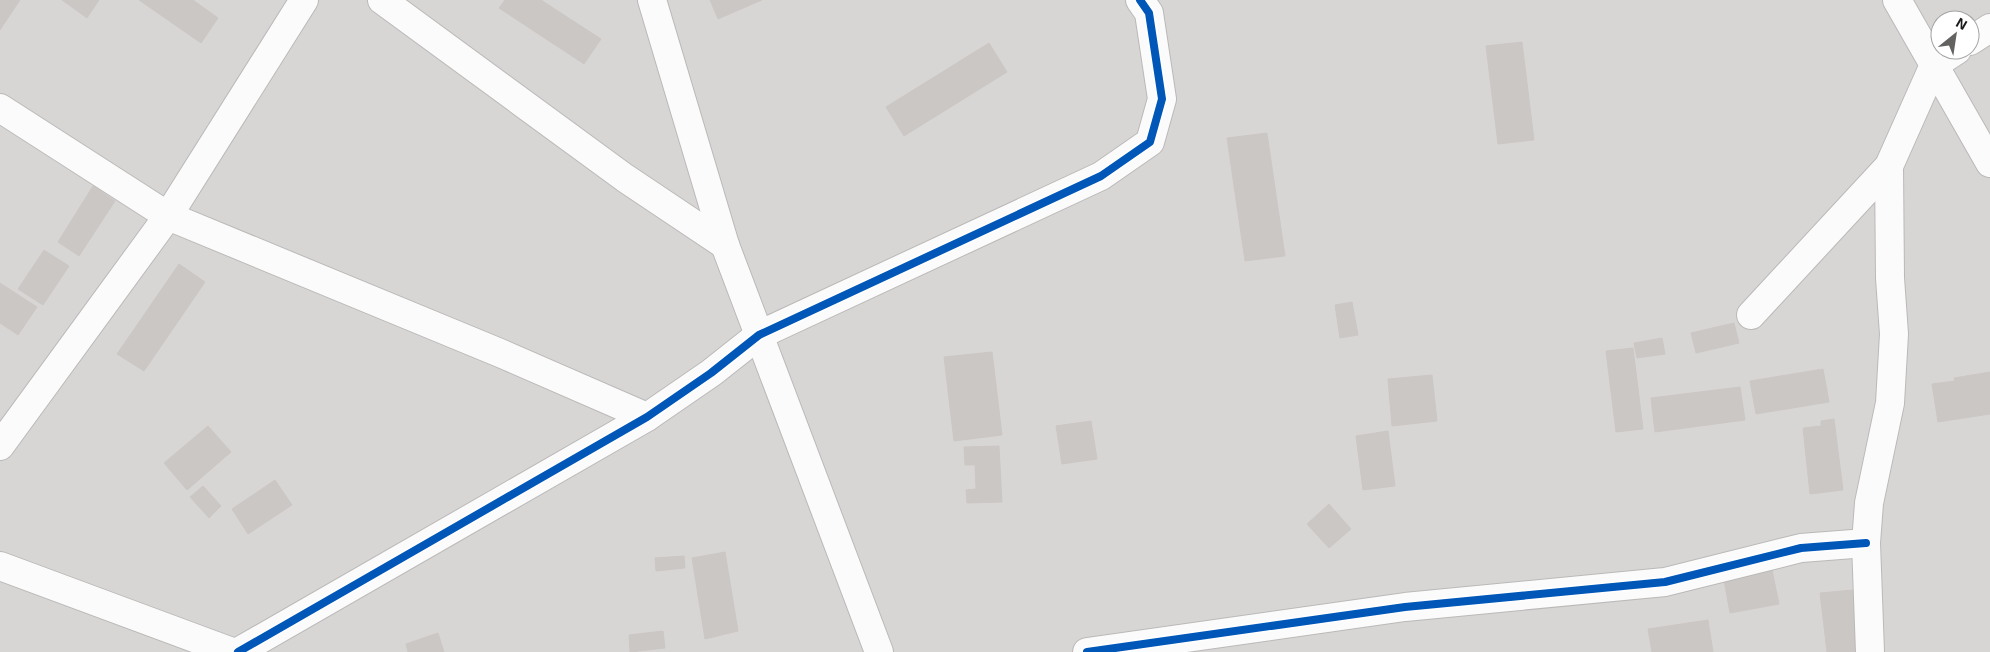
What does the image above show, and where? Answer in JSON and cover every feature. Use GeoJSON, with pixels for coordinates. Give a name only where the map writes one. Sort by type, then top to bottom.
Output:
{"type":"FeatureCollection","features":[{"type":"Feature","properties":{"kind":"street"},"geometry":{"type":"LineString","coordinates":[[0,446],[168,216],[304,0]]}},
{"type":"Feature","properties":{"kind":"street"},"geometry":{"type":"LineString","coordinates":[[382,0],[625,178],[725,245]]}},
{"type":"Feature","properties":{"kind":"street"},"geometry":{"type":"LineString","coordinates":[[652,0],[725,245],[878,652]]}},
{"type":"Feature","properties":{"kind":"street"},"geometry":{"type":"LineString","coordinates":[[238,652],[647,417],[711,373],[759,335],[1101,176],[1150,142],[1162,99],[1149,14],[1140,0]]}},
{"type":"Feature","properties":{"kind":"street"},"geometry":{"type":"LineString","coordinates":[[1897,0],[1990,163]]}},
{"type":"Feature","properties":{"kind":"street"},"geometry":{"type":"LineString","coordinates":[[1751,315],[1889,166],[1934,65],[1942,60]]}},
{"type":"Feature","properties":{"kind":"street"},"geometry":{"type":"LineString","coordinates":[[0,108],[168,216],[500,353],[647,417]]}},
{"type":"Feature","properties":{"kind":"street"},"geometry":{"type":"LineString","coordinates":[[1870,652],[1866,542],[1870,503],[1890,403],[1894,334],[1890,278],[1889,166]]}},
{"type":"Feature","properties":{"kind":"street"},"geometry":{"type":"LineString","coordinates":[[1087,652],[1404,607],[1665,582],[1800,548],[1866,542]]}},
{"type":"Feature","properties":{"kind":"street"},"geometry":{"type":"LineString","coordinates":[[0,566],[232,652]]}},
{"type":"Feature","properties":{"kind":"shaded area"},"geometry":{"type":"Polygon","coordinates":[[[0,0],[1990,0],[1990,652],[0,652],[0,0]]]}},
{"type":"Feature","properties":{"kind":"building"},"geometry":{"type":"Polygon","coordinates":[[[0,0],[20,0],[0,30],[0,0]]]}},
{"type":"Feature","properties":{"kind":"building"},"geometry":{"type":"Polygon","coordinates":[[[62,0],[99,0],[87,18],[62,0]]]}},
{"type":"Feature","properties":{"kind":"building"},"geometry":{"type":"Polygon","coordinates":[[[139,0],[193,0],[218,18],[201,43],[139,0]]]}},
{"type":"Feature","properties":{"kind":"building"},"geometry":{"type":"Polygon","coordinates":[[[505,0],[541,0],[601,39],[584,64],[499,8],[505,0]]]}},
{"type":"Feature","properties":{"kind":"building"},"geometry":{"type":"Polygon","coordinates":[[[710,0],[762,0],[718,19],[710,0]]]}},
{"type":"Feature","properties":{"kind":"building"},"geometry":{"type":"Polygon","coordinates":[[[1522,42],[1534,140],[1498,144],[1486,46],[1522,42]]]}},
{"type":"Feature","properties":{"kind":"building"},"geometry":{"type":"Polygon","coordinates":[[[989,43],[1007,72],[904,136],[886,107],[989,43]]]}},
{"type":"Feature","properties":{"kind":"building"},"geometry":{"type":"Polygon","coordinates":[[[1267,133],[1285,256],[1245,261],[1227,138],[1267,133]]]}},
{"type":"Feature","properties":{"kind":"building"},"geometry":{"type":"Polygon","coordinates":[[[93,186],[115,201],[79,256],[58,242],[93,186]]]}},
{"type":"Feature","properties":{"kind":"building"},"geometry":{"type":"Polygon","coordinates":[[[44,250],[69,266],[43,305],[18,289],[44,250]]]}},
{"type":"Feature","properties":{"kind":"building"},"geometry":{"type":"Polygon","coordinates":[[[179,264],[205,282],[144,371],[117,354],[179,264]]]}},
{"type":"Feature","properties":{"kind":"building"},"geometry":{"type":"Polygon","coordinates":[[[0,283],[37,307],[18,335],[0,323],[0,283]]]}},
{"type":"Feature","properties":{"kind":"building"},"geometry":{"type":"Polygon","coordinates":[[[1352,302],[1358,335],[1340,338],[1335,305],[1352,302]]]}},
{"type":"Feature","properties":{"kind":"building"},"geometry":{"type":"Polygon","coordinates":[[[1734,323],[1739,343],[1696,353],[1691,333],[1734,323]]]}},
{"type":"Feature","properties":{"kind":"building"},"geometry":{"type":"Polygon","coordinates":[[[1662,338],[1665,354],[1637,358],[1634,343],[1662,338]]]}},
{"type":"Feature","properties":{"kind":"building"},"geometry":{"type":"Polygon","coordinates":[[[1633,348],[1643,429],[1616,432],[1606,351],[1633,348]]]}},
{"type":"Feature","properties":{"kind":"building"},"geometry":{"type":"Polygon","coordinates":[[[992,352],[1002,435],[954,441],[944,357],[992,352]]]}},
{"type":"Feature","properties":{"kind":"building"},"geometry":{"type":"Polygon","coordinates":[[[1823,369],[1829,402],[1756,414],[1750,381],[1823,369]]]}},
{"type":"Feature","properties":{"kind":"building"},"geometry":{"type":"Polygon","coordinates":[[[1990,372],[1990,414],[1938,422],[1932,384],[1955,381],[1954,378],[1990,372]]]}},
{"type":"Feature","properties":{"kind":"building"},"geometry":{"type":"Polygon","coordinates":[[[1432,375],[1437,421],[1392,426],[1388,379],[1432,375]]]}},
{"type":"Feature","properties":{"kind":"building"},"geometry":{"type":"Polygon","coordinates":[[[1740,387],[1745,420],[1655,432],[1651,398],[1740,387]]]}},
{"type":"Feature","properties":{"kind":"building"},"geometry":{"type":"Polygon","coordinates":[[[1834,419],[1843,490],[1810,494],[1803,428],[1821,426],[1821,421],[1834,419]]]}},
{"type":"Feature","properties":{"kind":"building"},"geometry":{"type":"Polygon","coordinates":[[[1091,421],[1097,459],[1062,464],[1056,426],[1091,421]]]}},
{"type":"Feature","properties":{"kind":"building"},"geometry":{"type":"Polygon","coordinates":[[[208,426],[231,452],[187,490],[164,463],[208,426]]]}},
{"type":"Feature","properties":{"kind":"building"},"geometry":{"type":"Polygon","coordinates":[[[1388,431],[1395,486],[1363,490],[1356,436],[1388,431]]]}},
{"type":"Feature","properties":{"kind":"building"},"geometry":{"type":"Polygon","coordinates":[[[999,446],[1002,502],[967,503],[966,490],[976,489],[975,465],[965,465],[964,447],[999,446]]]}},
{"type":"Feature","properties":{"kind":"building"},"geometry":{"type":"Polygon","coordinates":[[[275,480],[292,505],[248,534],[232,509],[275,480]]]}},
{"type":"Feature","properties":{"kind":"building"},"geometry":{"type":"Polygon","coordinates":[[[203,486],[221,506],[209,518],[190,497],[203,486]]]}},
{"type":"Feature","properties":{"kind":"building"},"geometry":{"type":"Polygon","coordinates":[[[1329,504],[1351,529],[1329,548],[1307,524],[1329,504]]]}},
{"type":"Feature","properties":{"kind":"building"},"geometry":{"type":"Polygon","coordinates":[[[725,552],[738,631],[705,639],[692,558],[725,552]]]}},
{"type":"Feature","properties":{"kind":"building"},"geometry":{"type":"Polygon","coordinates":[[[684,556],[685,568],[656,571],[655,558],[684,556]]]}},
{"type":"Feature","properties":{"kind":"building"},"geometry":{"type":"Polygon","coordinates":[[[1772,570],[1779,604],[1730,613],[1724,580],[1772,570]]]}},
{"type":"Feature","properties":{"kind":"building"},"geometry":{"type":"Polygon","coordinates":[[[1853,590],[1860,652],[1827,652],[1820,593],[1853,590]]]}},
{"type":"Feature","properties":{"kind":"building"},"geometry":{"type":"Polygon","coordinates":[[[1708,620],[1713,652],[1652,652],[1648,629],[1708,620]]]}},
{"type":"Feature","properties":{"kind":"building"},"geometry":{"type":"Polygon","coordinates":[[[663,631],[665,648],[630,652],[629,635],[663,631]]]}},
{"type":"Feature","properties":{"kind":"building"},"geometry":{"type":"Polygon","coordinates":[[[438,633],[444,652],[408,652],[406,644],[438,633]]]}},
{"type":"Feature","properties":{"kind":"cycle path"},"geometry":{"type":"LineString","coordinates":[[238,652],[647,417],[711,373],[759,335],[1101,176],[1150,142],[1162,99],[1149,13],[1140,0]]}},
{"type":"Feature","properties":{"kind":"cycle path"},"geometry":{"type":"LineString","coordinates":[[1087,652],[1405,607],[1665,582],[1801,548],[1866,543]]}}]}
